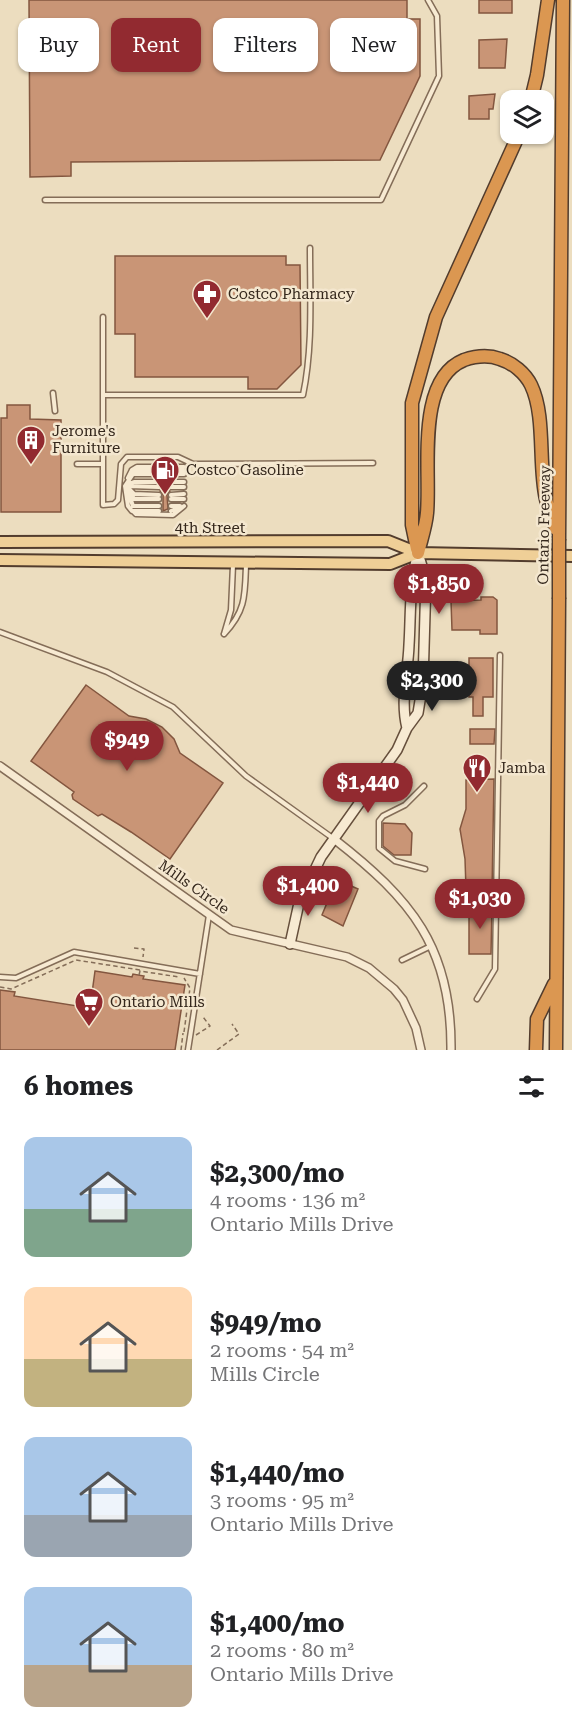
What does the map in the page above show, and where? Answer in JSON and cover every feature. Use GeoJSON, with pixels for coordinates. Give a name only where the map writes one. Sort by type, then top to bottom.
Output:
{"type":"FeatureCollection","features":[{"type":"Feature","properties":{"kind":"highway"},"geometry":{"type":"LineString","coordinates":[[533,90],[548,0]]}},
{"type":"Feature","properties":{"kind":"highway","name":"Ontario Freeway"},"geometry":{"type":"LineString","coordinates":[[556,1050],[560,539],[556,517],[563,0]]}},
{"type":"Feature","properties":{"kind":"highway"},"geometry":{"type":"LineString","coordinates":[[418,553],[412,525],[412,403],[436,317],[514,144]]}},
{"type":"Feature","properties":{"kind":"highway"},"geometry":{"type":"LineString","coordinates":[[418,553],[427,514],[428,444],[430,418],[436,394],[442,379],[452,367],[472,358],[489,356],[501,359],[517,369],[531,385],[537,413],[546,498],[556,517]]}},
{"type":"Feature","properties":{"kind":"highway"},"geometry":{"type":"LineString","coordinates":[[536,1050],[537,1019],[556,980]]}},
{"type":"Feature","properties":{"kind":"main road","name":"4th Street"},"geometry":{"type":"LineString","coordinates":[[0,542],[388,541],[418,553],[572,556]]}},
{"type":"Feature","properties":{"kind":"main road","name":"4th Street"},"geometry":{"type":"LineString","coordinates":[[0,560],[390,564],[418,553]]}},
{"type":"Feature","properties":{"kind":"street"},"geometry":{"type":"LineString","coordinates":[[407,728],[402,709],[408,665],[410,579],[418,553]]}},
{"type":"Feature","properties":{"kind":"street"},"geometry":{"type":"LineString","coordinates":[[290,944],[293,920],[306,885],[334,839],[397,750],[407,728],[418,713],[423,682],[426,579],[418,553]]}},
{"type":"Feature","properties":{"kind":"street","name":"Mills Circle"},"geometry":{"type":"LineString","coordinates":[[0,766],[231,930],[347,957],[377,973],[394,989],[407,1008],[416,1028],[421,1050]]}},
{"type":"Feature","properties":{"kind":"street"},"geometry":{"type":"LineString","coordinates":[[334,839],[376,871],[399,895],[431,946],[448,998],[451,1050]]}},
{"type":"Feature","properties":{"kind":"lane"},"geometry":{"type":"LineString","coordinates":[[45,200],[381,200],[439,76],[438,16],[428,0]]}},
{"type":"Feature","properties":{"kind":"lane"},"geometry":{"type":"LineString","coordinates":[[103,395],[303,395],[308,367],[311,323],[310,248]]}},
{"type":"Feature","properties":{"kind":"lane"},"geometry":{"type":"LineString","coordinates":[[103,317],[103,505],[114,504],[132,470],[137,467],[184,471],[171,472]]}},
{"type":"Feature","properties":{"kind":"lane"},"geometry":{"type":"LineString","coordinates":[[53,393],[55,411]]}},
{"type":"Feature","properties":{"kind":"lane"},"geometry":{"type":"LineString","coordinates":[[171,509],[184,506],[173,514],[136,514],[132,511],[128,506],[123,486],[121,464],[127,457],[178,457],[193,464],[373,463]]}},
{"type":"Feature","properties":{"kind":"lane"},"geometry":{"type":"LineString","coordinates":[[77,464],[103,464]]}},
{"type":"Feature","properties":{"kind":"lane"},"geometry":{"type":"LineString","coordinates":[[123,486],[133,474],[159,472],[132,470]]}},
{"type":"Feature","properties":{"kind":"lane"},"geometry":{"type":"LineString","coordinates":[[123,486],[134,482],[159,484]]}},
{"type":"Feature","properties":{"kind":"lane"},"geometry":{"type":"LineString","coordinates":[[171,484],[184,484]]}},
{"type":"Feature","properties":{"kind":"lane"},"geometry":{"type":"LineString","coordinates":[[123,486],[134,494],[159,497]]}},
{"type":"Feature","properties":{"kind":"lane"},"geometry":{"type":"LineString","coordinates":[[123,486],[133,506],[159,509],[132,511]]}},
{"type":"Feature","properties":{"kind":"lane"},"geometry":{"type":"LineString","coordinates":[[171,497],[184,497]]}},
{"type":"Feature","properties":{"kind":"lane"},"geometry":{"type":"LineString","coordinates":[[233,562],[231,610],[224,634],[237,620],[242,609],[246,563]]}},
{"type":"Feature","properties":{"kind":"lane"},"geometry":{"type":"LineString","coordinates":[[0,632],[107,672],[173,707],[246,776],[334,839]]}},
{"type":"Feature","properties":{"kind":"lane"},"geometry":{"type":"LineString","coordinates":[[477,999],[495,969],[500,655]]}},
{"type":"Feature","properties":{"kind":"lane"},"geometry":{"type":"LineString","coordinates":[[424,786],[405,805],[383,816],[379,821],[379,848],[395,861],[425,869]]}},
{"type":"Feature","properties":{"kind":"lane"},"geometry":{"type":"LineString","coordinates":[[188,1050],[209,915]]}},
{"type":"Feature","properties":{"kind":"lane"},"geometry":{"type":"LineString","coordinates":[[402,960],[431,946]]}},
{"type":"Feature","properties":{"kind":"lane"},"geometry":{"type":"LineString","coordinates":[[0,977],[22,976],[74,952],[200,974]]}},
{"type":"Feature","properties":{"kind":"path"},"geometry":{"type":"LineString","coordinates":[[134,948],[144,949],[139,975]]}},
{"type":"Feature","properties":{"kind":"path"},"geometry":{"type":"LineString","coordinates":[[0,987],[11,989],[20,986],[76,960],[184,978],[190,988],[184,1032]]}},
{"type":"Feature","properties":{"kind":"path"},"geometry":{"type":"LineString","coordinates":[[217,1050],[239,1034],[232,1024]]}},
{"type":"Feature","properties":{"kind":"building"},"geometry":{"type":"Polygon","coordinates":[[[29,0],[407,0],[407,18],[330,18],[330,72],[417,72],[417,19],[420,19],[420,76],[380,160],[71,162],[71,176],[30,177],[29,72],[99,72],[99,18],[29,18],[29,0]]]}},
{"type":"Feature","properties":{"kind":"building"},"geometry":{"type":"Polygon","coordinates":[[[479,0],[512,0],[512,13],[479,13],[479,0]]]}},
{"type":"Feature","properties":{"kind":"building"},"geometry":{"type":"Polygon","coordinates":[[[507,39],[505,68],[479,68],[479,40],[507,39]]]}},
{"type":"Feature","properties":{"kind":"building"},"geometry":{"type":"Polygon","coordinates":[[[495,94],[493,109],[489,109],[489,119],[469,119],[469,96],[495,94]]]}},
{"type":"Feature","properties":{"kind":"building"},"geometry":{"type":"Polygon","coordinates":[[[115,256],[286,256],[286,265],[300,265],[301,365],[277,389],[248,389],[248,377],[135,377],[135,334],[115,334],[115,256]]]}},
{"type":"Feature","properties":{"kind":"building","name":"Jerome's Furniture"},"geometry":{"type":"Polygon","coordinates":[[[7,405],[30,405],[30,419],[61,420],[61,512],[1,512],[1,418],[7,418],[7,405]]]}},
{"type":"Feature","properties":{"kind":"building"},"geometry":{"type":"Polygon","coordinates":[[[163,471],[167,471],[170,478],[167,488],[170,491],[167,495],[168,509],[163,511],[163,495],[160,491],[163,481],[160,478],[163,471]]]}},
{"type":"Feature","properties":{"kind":"building"},"geometry":{"type":"Polygon","coordinates":[[[481,597],[493,597],[497,600],[497,634],[480,634],[480,630],[452,630],[451,601],[481,600],[481,597]]]}},
{"type":"Feature","properties":{"kind":"building"},"geometry":{"type":"Polygon","coordinates":[[[469,658],[493,658],[493,697],[483,697],[483,716],[473,716],[473,697],[469,697],[469,658]]]}},
{"type":"Feature","properties":{"kind":"building"},"geometry":{"type":"Polygon","coordinates":[[[86,685],[129,716],[146,719],[162,727],[174,739],[180,753],[223,783],[170,859],[102,814],[98,816],[73,799],[74,792],[31,761],[86,685]]]}},
{"type":"Feature","properties":{"kind":"building"},"geometry":{"type":"Polygon","coordinates":[[[470,729],[495,729],[494,744],[470,744],[470,729]]]}},
{"type":"Feature","properties":{"kind":"building"},"geometry":{"type":"Polygon","coordinates":[[[494,779],[492,890],[466,889],[465,859],[460,829],[466,809],[466,780],[494,779]]]}},
{"type":"Feature","properties":{"kind":"building"},"geometry":{"type":"Polygon","coordinates":[[[383,823],[405,824],[412,833],[411,855],[394,855],[383,846],[383,823]]]}},
{"type":"Feature","properties":{"kind":"building"},"geometry":{"type":"Polygon","coordinates":[[[340,876],[342,882],[358,889],[343,926],[322,915],[334,886],[331,879],[340,876]]]}},
{"type":"Feature","properties":{"kind":"building"},"geometry":{"type":"Polygon","coordinates":[[[469,905],[492,906],[491,954],[469,954],[469,905]]]}},
{"type":"Feature","properties":{"kind":"building","name":"Ontario Mills"},"geometry":{"type":"Polygon","coordinates":[[[95,971],[132,977],[133,974],[144,976],[143,979],[185,985],[175,1050],[0,1050],[0,990],[15,992],[14,996],[77,1006],[83,991],[92,993],[95,971]]]}},
{"type":"Feature","properties":{"kind":"place","name":"Costco Pharmacy"},"geometry":{"type":"Point","coordinates":[207,320]}},
{"type":"Feature","properties":{"kind":"place","name":"Jerome's Furniture"},"geometry":{"type":"Point","coordinates":[31,466]}},
{"type":"Feature","properties":{"kind":"place","name":"Costco Gasoline"},"geometry":{"type":"Point","coordinates":[165,496]}},
{"type":"Feature","properties":{"kind":"place","name":"Jamba"},"geometry":{"type":"Point","coordinates":[477,794]}},
{"type":"Feature","properties":{"kind":"place","name":"Ontario Mills"},"geometry":{"type":"Point","coordinates":[89,1028]}}]}
